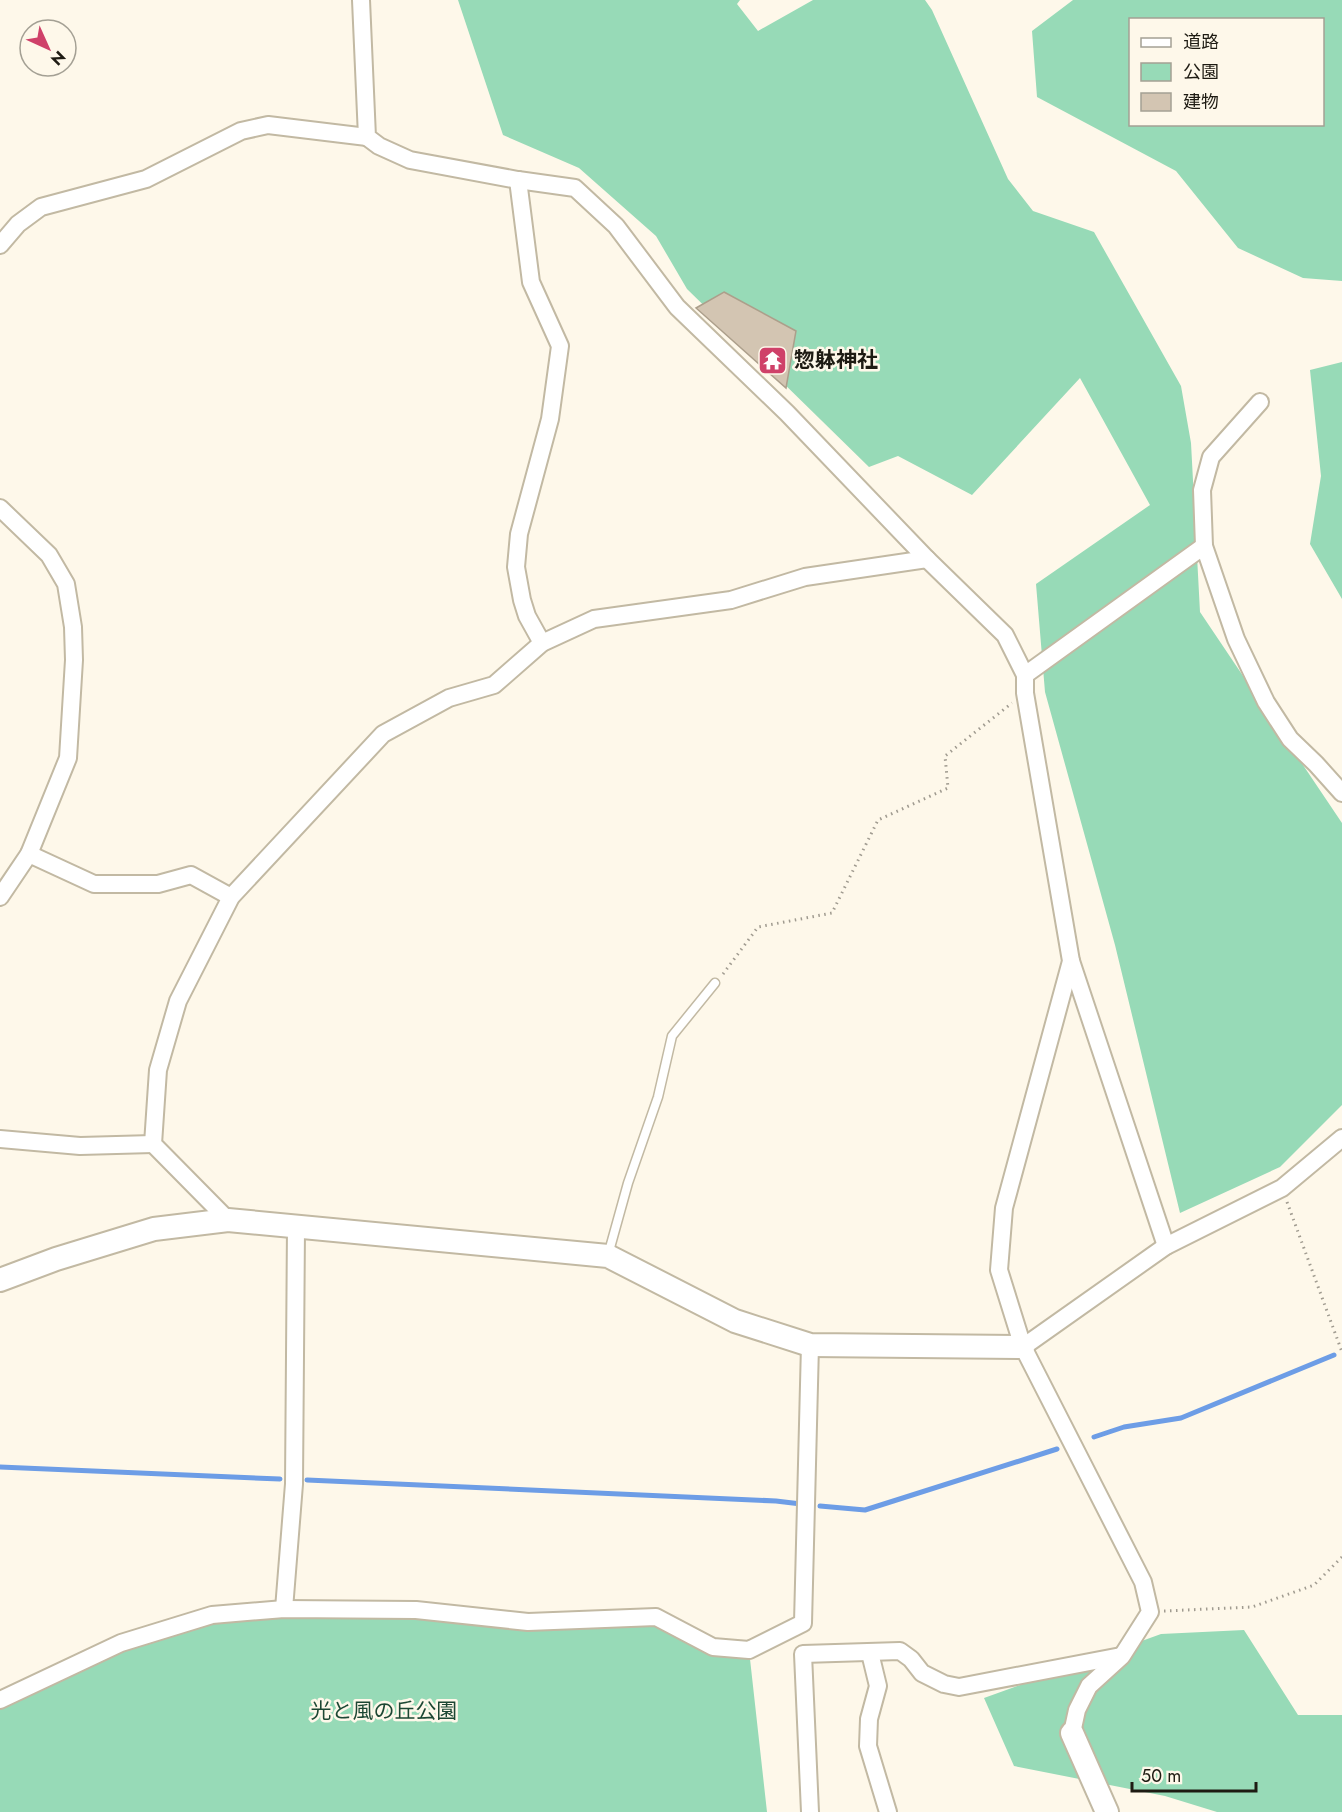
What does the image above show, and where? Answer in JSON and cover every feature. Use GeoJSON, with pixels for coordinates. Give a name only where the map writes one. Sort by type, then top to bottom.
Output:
{"type":"FeatureCollection","features":[{"type":"Feature","properties":{"kind":"street"},"geometry":{"type":"LineString","coordinates":[[361,0],[367,137]]}},
{"type":"Feature","properties":{"kind":"street"},"geometry":{"type":"LineString","coordinates":[[0,245],[18,224],[41,207],[146,179],[241,130],[268,125],[367,137],[379,146],[410,160],[575,188],[616,226],[677,307],[787,413],[927,559],[1005,635],[1024,675],[1025,693],[1071,961],[1166,1246]]}},
{"type":"Feature","properties":{"kind":"street"},"geometry":{"type":"LineString","coordinates":[[518,180],[531,282],[560,346],[550,419],[519,534],[516,567],[527,616],[542,643]]}},
{"type":"Feature","properties":{"kind":"street"},"geometry":{"type":"LineString","coordinates":[[1260,402],[1211,457],[1202,490],[1204,546],[1236,639],[1266,702],[1290,740],[1342,793]]}},
{"type":"Feature","properties":{"kind":"street"},"geometry":{"type":"LineString","coordinates":[[0,508],[49,555],[66,584],[73,627],[74,660],[68,758],[29,854],[0,897]]}},
{"type":"Feature","properties":{"kind":"street"},"geometry":{"type":"LineString","coordinates":[[1024,675],[1204,546]]}},
{"type":"Feature","properties":{"kind":"street"},"geometry":{"type":"LineString","coordinates":[[153,1144],[158,1071],[178,1001],[231,897],[383,734],[449,698],[494,685],[542,643],[594,620],[731,600],[805,577],[927,559]]}},
{"type":"Feature","properties":{"kind":"street"},"geometry":{"type":"LineString","coordinates":[[29,854],[94,885],[158,884],[191,875],[231,897]]}},
{"type":"Feature","properties":{"kind":"street"},"geometry":{"type":"LineString","coordinates":[[1071,961],[1004,1208],[999,1270],[1023,1347],[1143,1582],[1150,1612],[1122,1656],[1089,1686],[1077,1710],[1072,1733],[1107,1812]]}},
{"type":"Feature","properties":{"kind":"street"},"geometry":{"type":"LineString","coordinates":[[0,1280],[56,1259],[154,1228],[228,1220],[608,1256],[735,1321],[810,1345],[1023,1347],[1166,1246],[1282,1188],[1342,1138]]}},
{"type":"Feature","properties":{"kind":"street"},"geometry":{"type":"LineString","coordinates":[[0,1139],[80,1146],[153,1144],[228,1220]]}},
{"type":"Feature","properties":{"kind":"street"},"geometry":{"type":"LineString","coordinates":[[284,1609],[294,1484],[296,1228]]}},
{"type":"Feature","properties":{"kind":"street"},"geometry":{"type":"LineString","coordinates":[[0,1700],[122,1644],[212,1615],[284,1609],[416,1610],[528,1622],[656,1617],[713,1647],[749,1650],[803,1623],[810,1345]]}},
{"type":"Feature","properties":{"kind":"street"},"geometry":{"type":"LineString","coordinates":[[810,1812],[803,1654],[900,1651],[911,1659],[922,1673],[944,1684],[959,1687],[1122,1656]]}},
{"type":"Feature","properties":{"kind":"street"},"geometry":{"type":"LineString","coordinates":[[870,1653],[878,1686],[869,1719],[868,1746],[888,1812]]}},
{"type":"Feature","properties":{"kind":"lane"},"geometry":{"type":"LineString","coordinates":[[608,1256],[628,1183],[658,1096],[672,1036],[715,983]]}},
{"type":"Feature","properties":{"kind":"path"},"geometry":{"type":"LineString","coordinates":[[715,983],[758,927],[832,914],[878,820],[948,788],[945,756],[1025,693]]}},
{"type":"Feature","properties":{"kind":"path"},"geometry":{"type":"LineString","coordinates":[[1282,1188],[1342,1352]]}},
{"type":"Feature","properties":{"kind":"path"},"geometry":{"type":"LineString","coordinates":[[1150,1612],[1252,1607],[1314,1585],[1342,1557]]}},
{"type":"Feature","properties":{"kind":"green space"},"geometry":{"type":"Polygon","coordinates":[[[458,0],[740,0],[737,4],[758,31],[813,0],[925,0],[932,10],[1008,179],[1033,211],[1094,232],[1181,386],[1191,443],[1200,612],[1342,823],[1342,1105],[1280,1167],[1180,1213],[1115,945],[1045,692],[1036,584],[1150,505],[1080,378],[972,495],[898,456],[869,467],[687,289],[656,236],[579,168],[503,135],[458,0]]]}},
{"type":"Feature","properties":{"kind":"green space"},"geometry":{"type":"Polygon","coordinates":[[[1073,0],[1342,0],[1342,281],[1303,278],[1238,248],[1176,171],[1037,97],[1032,31],[1073,0]]]}},
{"type":"Feature","properties":{"kind":"green space"},"geometry":{"type":"Polygon","coordinates":[[[1342,362],[1342,599],[1310,544],[1321,476],[1310,370],[1342,362]]]}},
{"type":"Feature","properties":{"kind":"green space","name":"光と風の丘公園"},"geometry":{"type":"Polygon","coordinates":[[[284,1609],[528,1622],[656,1617],[713,1647],[749,1650],[767,1812],[0,1812],[0,1700],[212,1615],[284,1609]]]}},
{"type":"Feature","properties":{"kind":"green space"},"geometry":{"type":"Polygon","coordinates":[[[1244,1630],[1298,1715],[1342,1715],[1342,1812],[1217,1812],[1165,1796],[1014,1766],[984,1698],[1161,1634],[1244,1630]]]}},
{"type":"Feature","properties":{"kind":"building","name":"惣躰神社"},"geometry":{"type":"Polygon","coordinates":[[[724,292],[796,331],[786,388],[696,308],[724,292]]]}},
{"type":"Feature","properties":{"kind":"waterway"},"geometry":{"type":"LineString","coordinates":[[1094,1437],[1124,1427],[1181,1418],[1334,1355]]}},
{"type":"Feature","properties":{"kind":"waterway"},"geometry":{"type":"LineString","coordinates":[[820,1506],[865,1510],[1057,1449]]}},
{"type":"Feature","properties":{"kind":"waterway"},"geometry":{"type":"LineString","coordinates":[[0,1467],[280,1479]]}},
{"type":"Feature","properties":{"kind":"waterway"},"geometry":{"type":"LineString","coordinates":[[307,1480],[801,1504]]}},
{"type":"Feature","properties":{"kind":"place","name":"惣躰神社"},"geometry":{"type":"Point","coordinates":[773,360]}}]}
